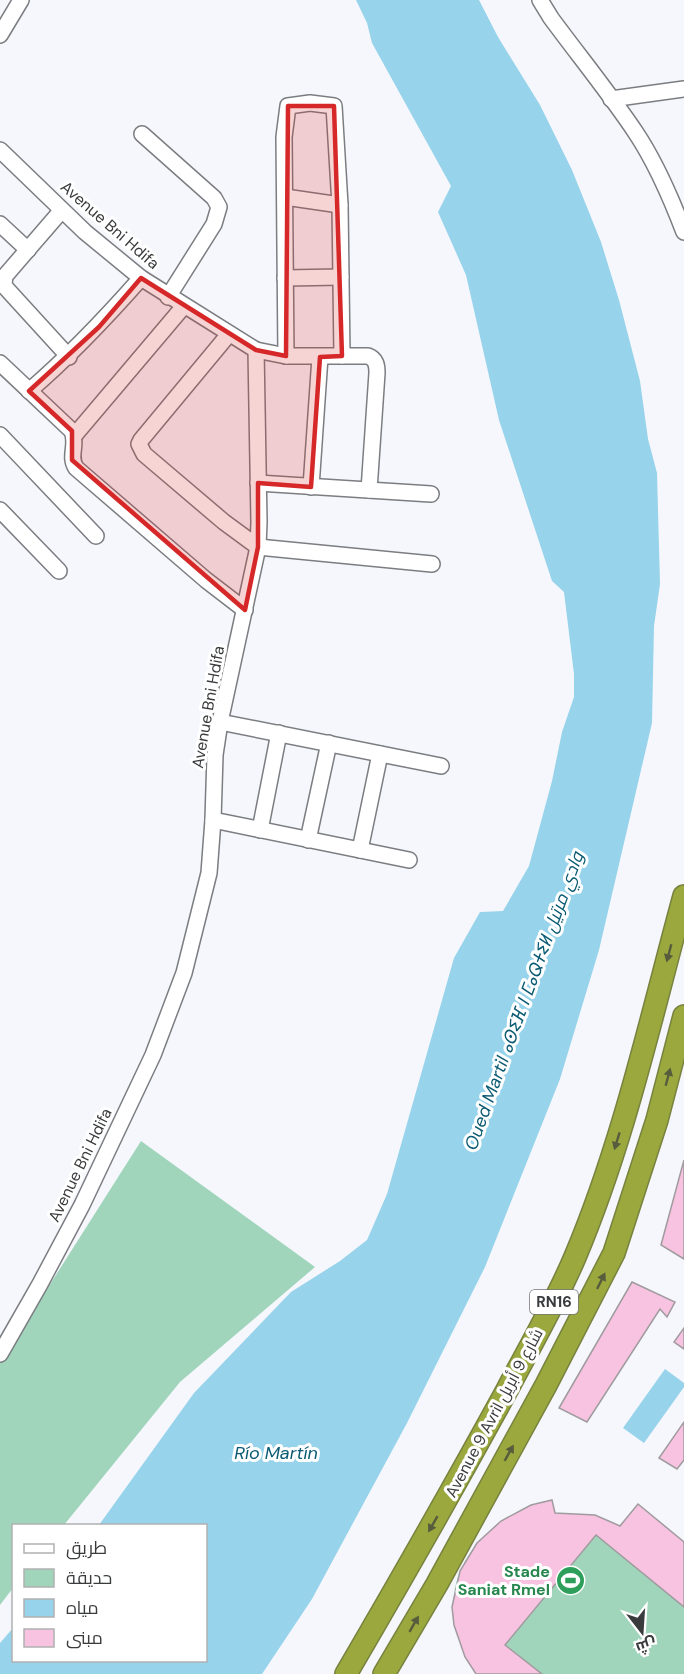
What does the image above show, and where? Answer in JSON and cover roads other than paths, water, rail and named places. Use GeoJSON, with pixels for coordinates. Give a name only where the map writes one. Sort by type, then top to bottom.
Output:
{"type":"FeatureCollection","features":[{"type":"Feature","properties":{"kind":"highway","name":"Avenue 9 Avril شارع 9 أبريل"},"geometry":{"type":"LineString","coordinates":[[346,1674],[448,1499],[552,1305],[574,1259],[596,1205],[617,1140],[684,896]]}},
{"type":"Feature","properties":{"kind":"highway","name":"Avenue 9 Avril شارع 9 أبريل"},"geometry":{"type":"LineString","coordinates":[[384,1674],[437,1584],[529,1417],[614,1253],[657,1120],[684,1016]]}},
{"type":"Feature","properties":{"kind":"street"},"geometry":{"type":"LineString","coordinates":[[0,35],[21,0]]}},
{"type":"Feature","properties":{"kind":"street"},"geometry":{"type":"LineString","coordinates":[[546,2],[636,133],[675,206],[684,232]]}},
{"type":"Feature","properties":{"kind":"street"},"geometry":{"type":"LineString","coordinates":[[611,99],[684,89]]}},
{"type":"Feature","properties":{"kind":"street"},"geometry":{"type":"LineString","coordinates":[[286,356],[284,137],[288,106],[310,103],[334,106],[340,204],[342,356]]}},
{"type":"Feature","properties":{"kind":"street"},"geometry":{"type":"LineString","coordinates":[[142,134],[214,198],[219,207],[214,224],[168,297]]}},
{"type":"Feature","properties":{"kind":"street","name":"Avenue Bni Hdifa"},"geometry":{"type":"LineString","coordinates":[[0,150],[85,232],[141,278],[256,350],[258,483],[258,547],[215,755],[209,873],[184,973],[153,1055],[82,1205],[0,1354]]}},
{"type":"Feature","properties":{"kind":"street"},"geometry":{"type":"LineString","coordinates":[[285,197],[340,204]]}},
{"type":"Feature","properties":{"kind":"street"},"geometry":{"type":"LineString","coordinates":[[62,210],[5,276],[4,284],[69,357]]}},
{"type":"Feature","properties":{"kind":"street"},"geometry":{"type":"LineString","coordinates":[[0,224],[28,249]]}},
{"type":"Feature","properties":{"kind":"street"},"geometry":{"type":"LineString","coordinates":[[285,278],[341,277]]}},
{"type":"Feature","properties":{"kind":"street"},"geometry":{"type":"LineString","coordinates":[[29,391],[69,357],[99,327],[141,278]]}},
{"type":"Feature","properties":{"kind":"street"},"geometry":{"type":"LineString","coordinates":[[74,436],[184,306]]}},
{"type":"Feature","properties":{"kind":"street"},"geometry":{"type":"LineString","coordinates":[[229,334],[141,440],[139,444],[144,454],[224,522],[258,547],[432,564]]}},
{"type":"Feature","properties":{"kind":"street"},"geometry":{"type":"LineString","coordinates":[[256,350],[286,356],[368,356],[373,358],[377,366],[369,490]]}},
{"type":"Feature","properties":{"kind":"street"},"geometry":{"type":"LineString","coordinates":[[311,487],[320,357]]}},
{"type":"Feature","properties":{"kind":"street"},"geometry":{"type":"LineString","coordinates":[[0,363],[72,431],[75,446],[71,456],[76,468],[206,580],[245,610]]}},
{"type":"Feature","properties":{"kind":"street"},"geometry":{"type":"LineString","coordinates":[[0,435],[96,536]]}},
{"type":"Feature","properties":{"kind":"street"},"geometry":{"type":"LineString","coordinates":[[258,483],[431,494]]}},
{"type":"Feature","properties":{"kind":"street"},"geometry":{"type":"LineString","coordinates":[[0,510],[59,571]]}},
{"type":"Feature","properties":{"kind":"street"},"geometry":{"type":"LineString","coordinates":[[220,722],[441,766]]}},
{"type":"Feature","properties":{"kind":"street"},"geometry":{"type":"LineString","coordinates":[[260,830],[279,733]]}},
{"type":"Feature","properties":{"kind":"street"},"geometry":{"type":"LineString","coordinates":[[308,840],[329,743]]}},
{"type":"Feature","properties":{"kind":"street"},"geometry":{"type":"LineString","coordinates":[[360,850],[380,754]]}},
{"type":"Feature","properties":{"kind":"street"},"geometry":{"type":"LineString","coordinates":[[213,820],[409,860]]}},
{"type":"Feature","properties":{"kind":"water","name":"Río Martín"},"geometry":{"type":"Polygon","coordinates":[[[356,0],[479,0],[498,37],[540,105],[572,170],[601,242],[619,300],[640,381],[648,439],[657,473],[660,584],[654,626],[652,723],[599,950],[560,1079],[485,1267],[407,1423],[312,1599],[262,1674],[0,1674],[0,1643],[12,1629],[12,1662],[207,1662],[207,1524],[100,1524],[194,1393],[291,1292],[340,1261],[367,1240],[387,1194],[454,958],[480,912],[503,911],[529,866],[552,781],[562,732],[574,697],[574,674],[564,592],[552,581],[499,420],[466,275],[438,212],[451,186],[372,43],[367,23],[356,0]]]}},
{"type":"Feature","properties":{"kind":"water"},"geometry":{"type":"Polygon","coordinates":[[[665,1369],[684,1383],[684,1387],[644,1443],[623,1428],[665,1369]]]}},
{"type":"Feature","properties":{"kind":"place","name":"Stade Saniat Rmel"},"geometry":{"type":"Point","coordinates":[571,1580]}},
{"type":"Feature","properties":{"kind":"water label","name":"Oued Martil ⴰⵙⵉⴼ ⵏ ⵎⴰⵕⵜⵉⵍ وادي مرتيل"},"geometry":{"type":"Point","coordinates":[524,1001]}}]}
